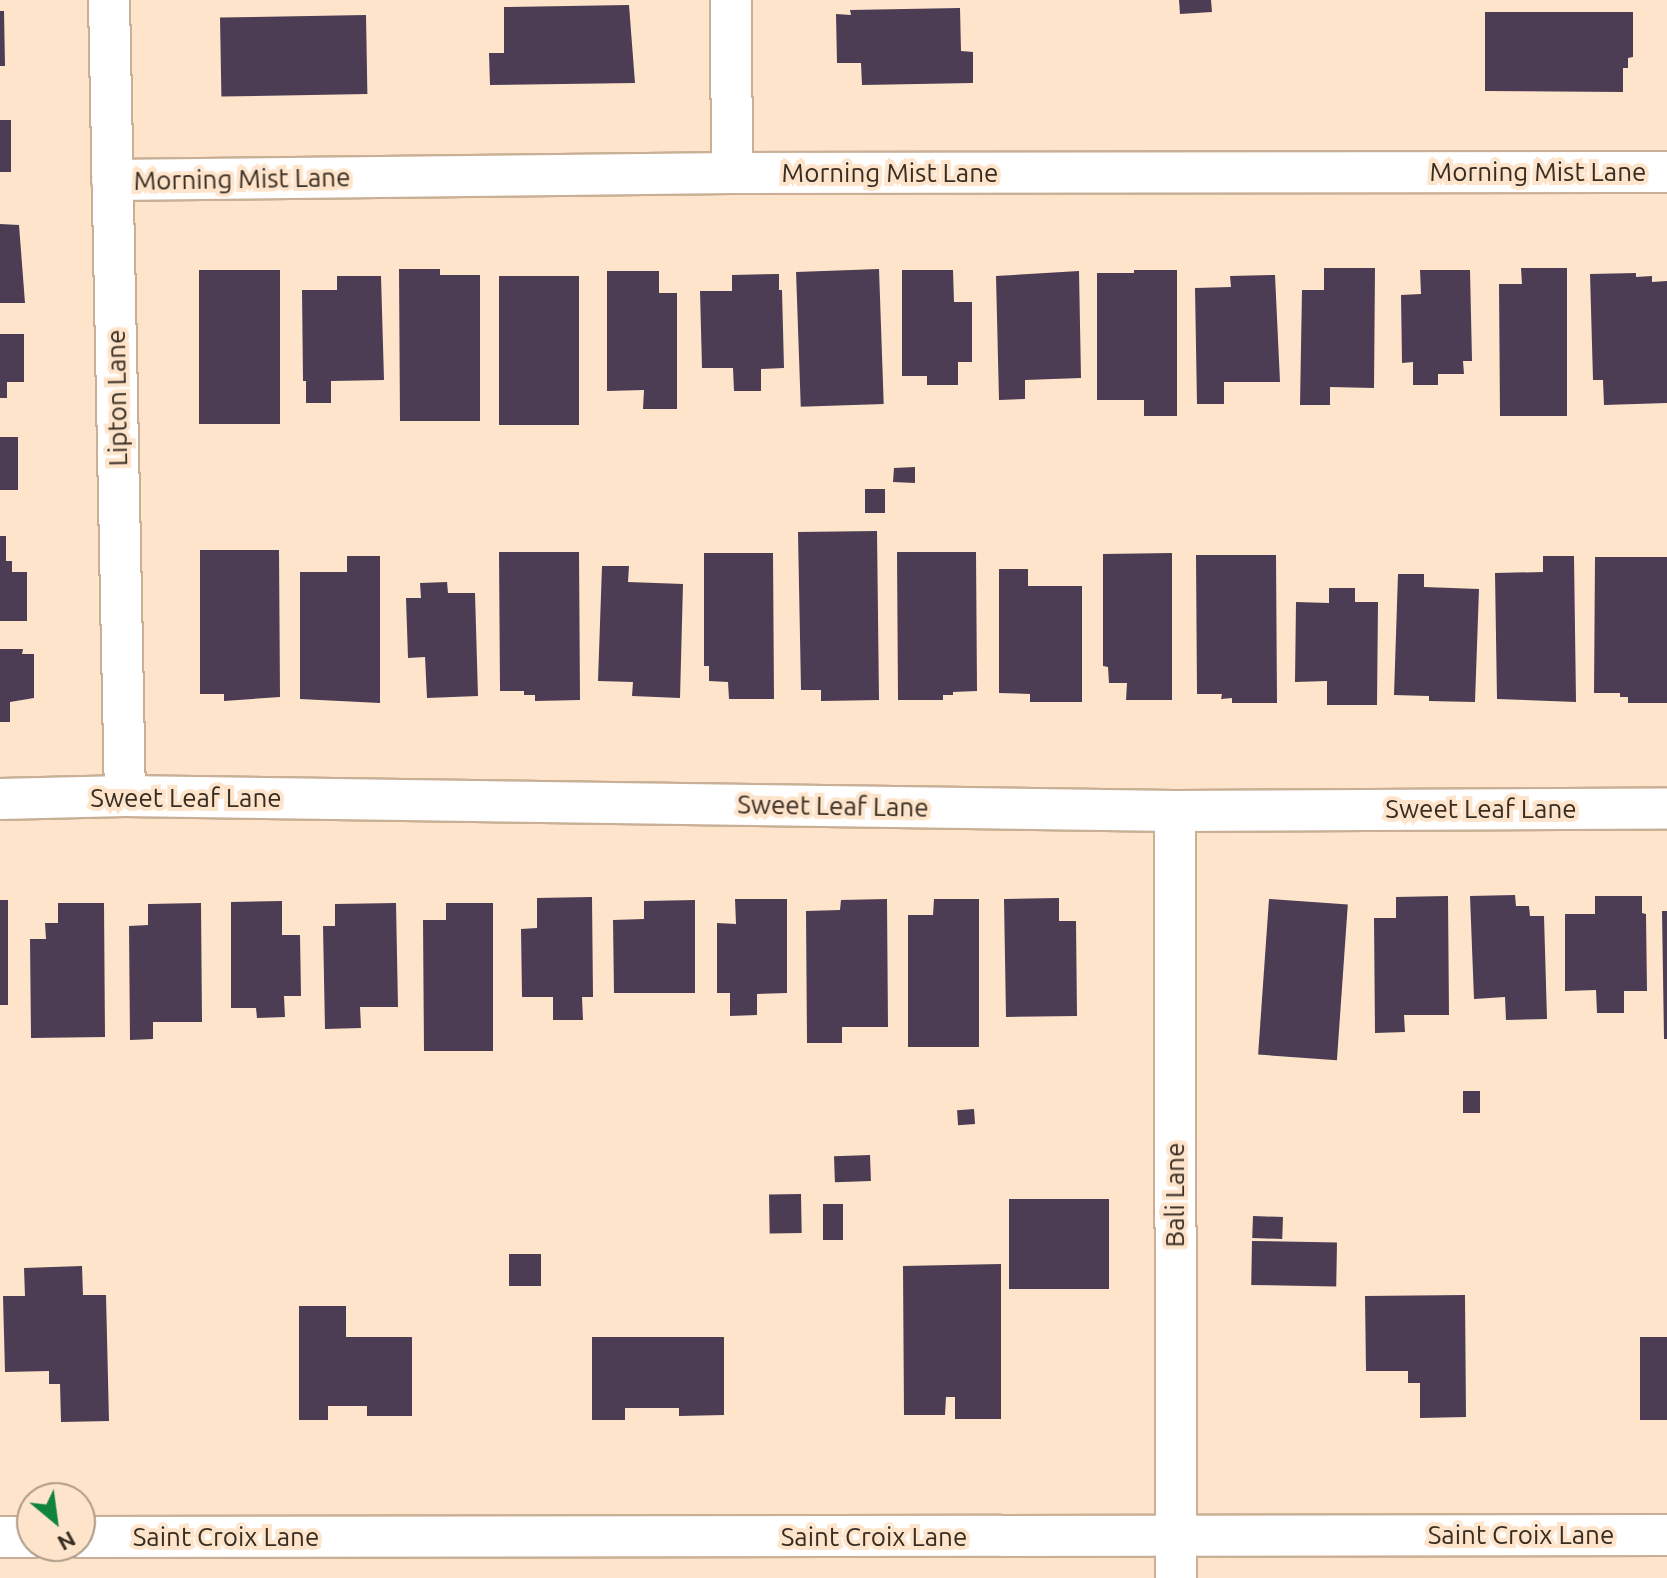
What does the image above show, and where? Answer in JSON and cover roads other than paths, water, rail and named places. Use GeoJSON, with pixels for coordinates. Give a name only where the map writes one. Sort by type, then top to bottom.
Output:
{"type":"FeatureCollection","features":[{"type":"Feature","properties":{"kind":"street","name":"Lipton Lane"},"geometry":{"type":"LineString","coordinates":[[109,0],[125,796]]}},
{"type":"Feature","properties":{"kind":"street"},"geometry":{"type":"LineString","coordinates":[[731,0],[732,173]]}},
{"type":"Feature","properties":{"kind":"street","name":"Morning Mist Lane"},"geometry":{"type":"LineString","coordinates":[[112,180],[732,173],[1667,172]]}},
{"type":"Feature","properties":{"kind":"street","name":"Sweet Leaf Lane"},"geometry":{"type":"LineString","coordinates":[[0,799],[125,796],[1175,811],[1667,808]]}},
{"type":"Feature","properties":{"kind":"street","name":"Bali Lane"},"geometry":{"type":"LineString","coordinates":[[1175,811],[1176,1578]]}},
{"type":"Feature","properties":{"kind":"street","name":"Saint Croix Lane"},"geometry":{"type":"LineString","coordinates":[[96,1537],[1667,1535]]}}]}
